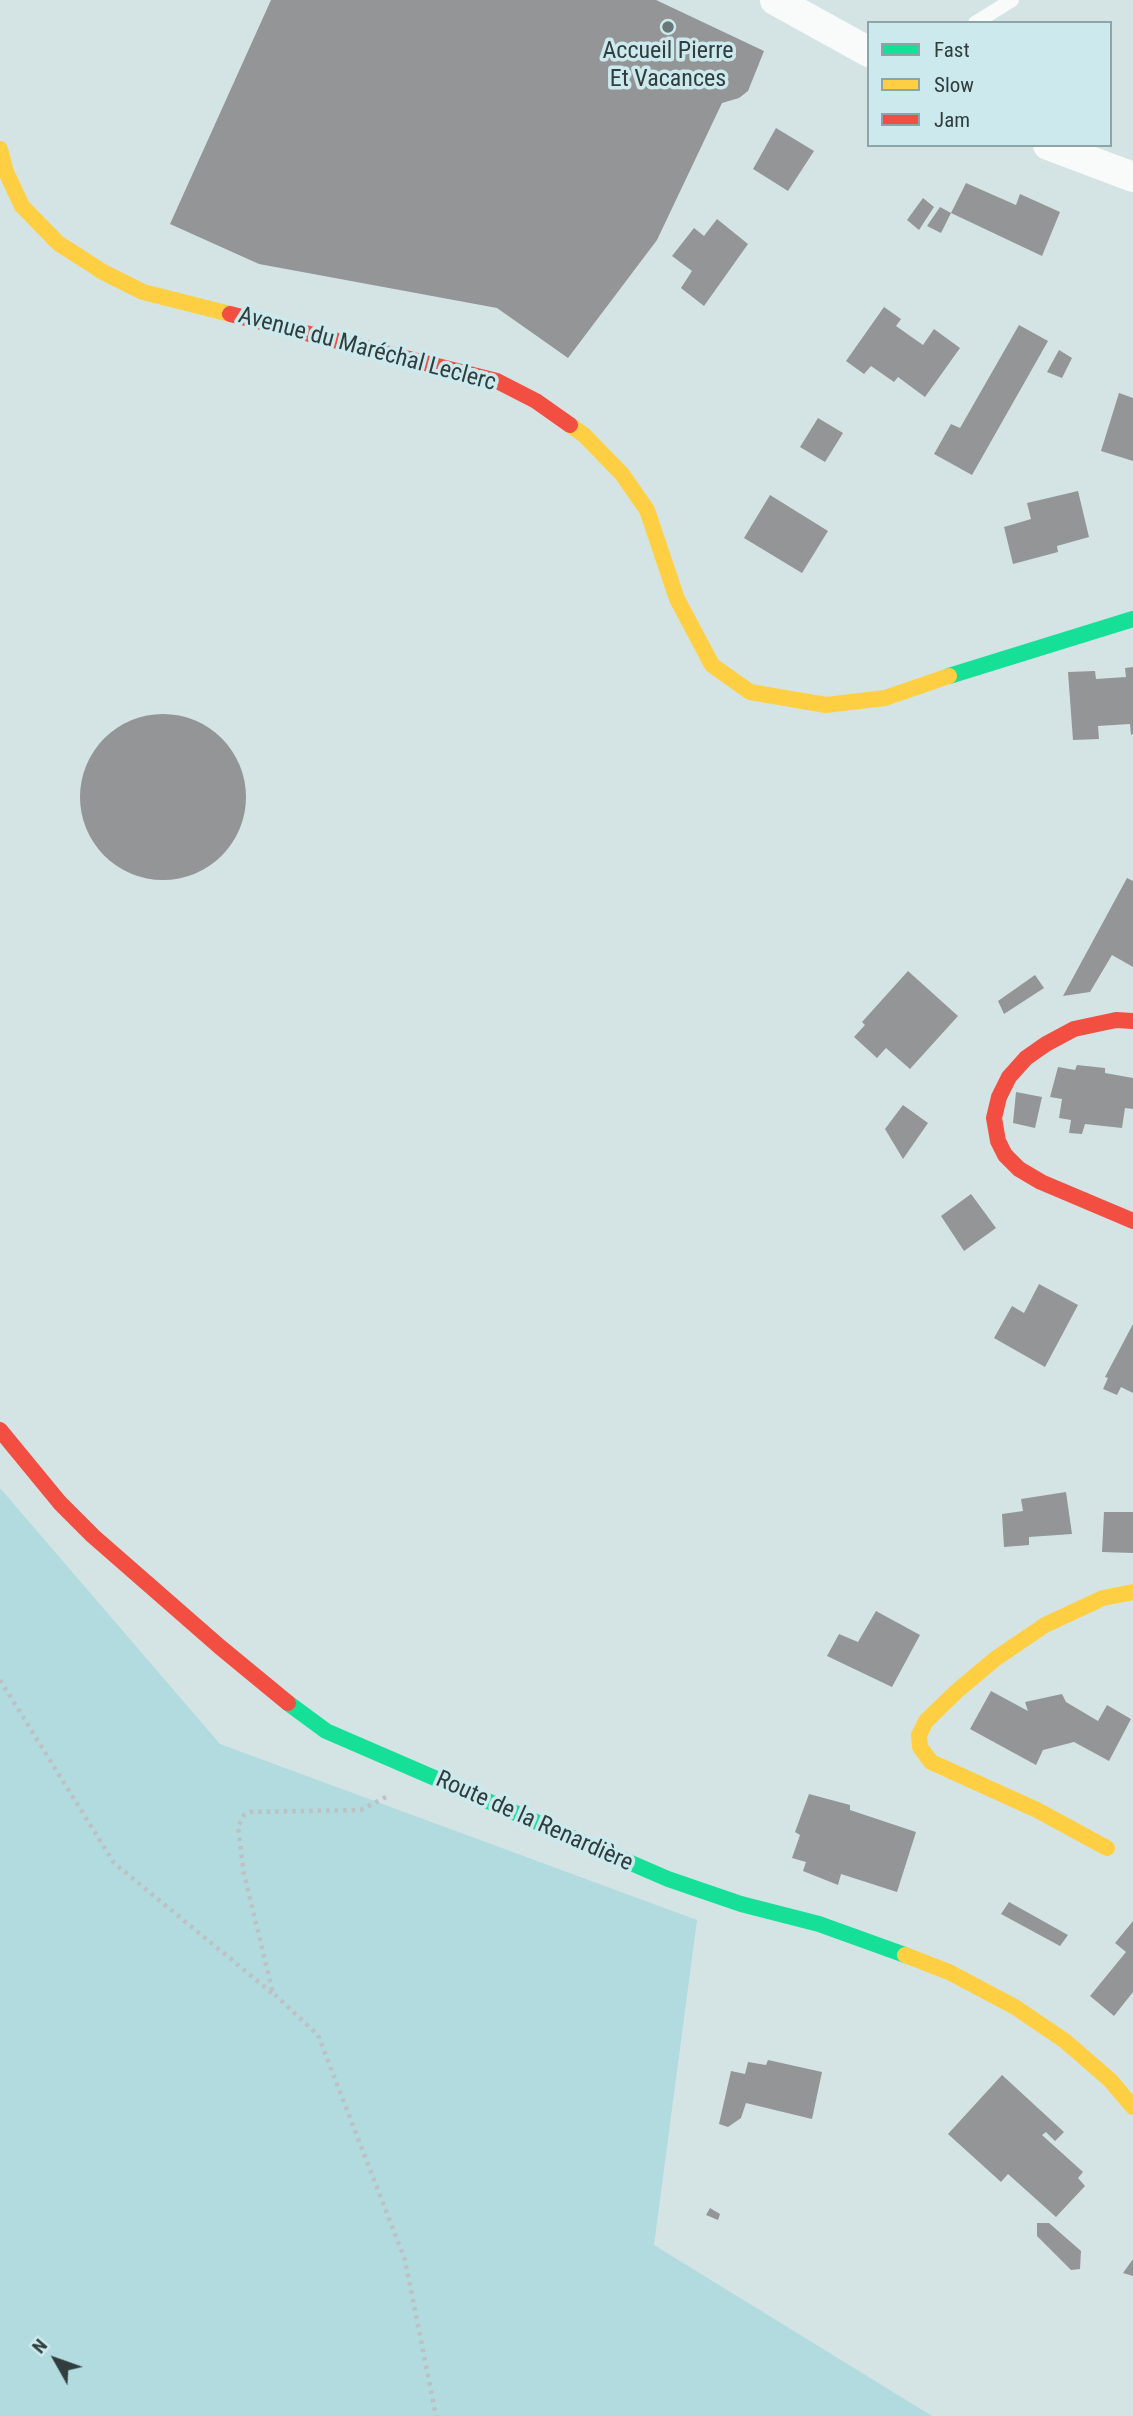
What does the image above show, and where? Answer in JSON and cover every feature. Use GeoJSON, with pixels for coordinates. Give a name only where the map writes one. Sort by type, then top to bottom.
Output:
{"type":"FeatureCollection","features":[{"type":"Feature","properties":{"kind":"street"},"geometry":{"type":"LineString","coordinates":[[775,0],[867,51]]}},
{"type":"Feature","properties":{"kind":"street"},"geometry":{"type":"LineString","coordinates":[[1053,147],[1133,177]]}},
{"type":"Feature","properties":{"kind":"street","name":"Avenue du Maréchal Leclerc"},"geometry":{"type":"LineString","coordinates":[[0,149],[6,172],[22,206],[58,243],[103,272],[142,292],[497,382],[536,401],[584,435],[622,474],[647,510],[677,599],[712,665],[750,692],[826,705],[885,698],[992,661],[1133,619]]}},
{"type":"Feature","properties":{"kind":"street"},"geometry":{"type":"LineString","coordinates":[[1133,1021],[1116,1020],[1074,1029],[1046,1044],[1026,1058],[1009,1077],[999,1097],[994,1118],[998,1140],[1005,1155],[1018,1169],[1041,1182],[1133,1221]]}},
{"type":"Feature","properties":{"kind":"street","name":"Route de la Renardière"},"geometry":{"type":"LineString","coordinates":[[0,1430],[52,1494],[93,1536],[269,1687],[326,1731],[668,1879],[741,1904],[819,1924],[949,1972],[1015,2007],[1065,2042],[1111,2080],[1133,2107]]}},
{"type":"Feature","properties":{"kind":"street"},"geometry":{"type":"LineString","coordinates":[[1107,1848],[1037,1810],[932,1762],[920,1747],[919,1735],[935,1710],[995,1659],[1045,1625],[1103,1598],[1133,1592]]}},
{"type":"Feature","properties":{"kind":"lane"},"geometry":{"type":"LineString","coordinates":[[978,21],[1012,0]]}},
{"type":"Feature","properties":{"kind":"path"},"geometry":{"type":"LineString","coordinates":[[0,1679],[114,1863],[272,1993],[318,2035],[405,2260],[436,2416]]}},
{"type":"Feature","properties":{"kind":"path"},"geometry":{"type":"LineString","coordinates":[[272,1993],[244,1874],[238,1826],[244,1815],[250,1812],[361,1810],[427,1775]]}},
{"type":"Feature","properties":{"kind":"shaded area"},"geometry":{"type":"Polygon","coordinates":[[[0,1488],[220,1744],[697,1920],[654,2245],[932,2416],[0,2416],[0,1488]]]}},
{"type":"Feature","properties":{"kind":"building"},"geometry":{"type":"Polygon","coordinates":[[[271,0],[656,0],[764,51],[748,91],[739,98],[722,103],[657,240],[568,358],[497,308],[259,264],[170,224],[271,0]]]}},
{"type":"Feature","properties":{"kind":"building"},"geometry":{"type":"Polygon","coordinates":[[[776,128],[814,151],[788,191],[753,169],[776,128]]]}},
{"type":"Feature","properties":{"kind":"building"},"geometry":{"type":"Polygon","coordinates":[[[966,183],[1016,205],[1020,194],[1060,212],[1042,256],[951,213],[966,183]]]}},
{"type":"Feature","properties":{"kind":"building"},"geometry":{"type":"Polygon","coordinates":[[[923,198],[934,207],[919,230],[907,220],[923,198]]]}},
{"type":"Feature","properties":{"kind":"building"},"geometry":{"type":"Polygon","coordinates":[[[940,207],[951,213],[941,233],[927,226],[940,207]]]}},
{"type":"Feature","properties":{"kind":"building"},"geometry":{"type":"Polygon","coordinates":[[[717,219],[748,244],[704,306],[681,288],[692,271],[672,256],[694,228],[704,236],[717,219]]]}},
{"type":"Feature","properties":{"kind":"building"},"geometry":{"type":"Polygon","coordinates":[[[884,307],[901,319],[896,326],[923,345],[934,329],[960,348],[925,397],[898,377],[894,382],[871,366],[864,374],[846,361],[884,307]]]}},
{"type":"Feature","properties":{"kind":"building"},"geometry":{"type":"Polygon","coordinates":[[[1019,325],[1048,341],[972,475],[934,454],[951,424],[960,428],[1019,325]]]}},
{"type":"Feature","properties":{"kind":"building"},"geometry":{"type":"Polygon","coordinates":[[[1059,350],[1072,358],[1062,378],[1047,372],[1059,350]]]}},
{"type":"Feature","properties":{"kind":"building"},"geometry":{"type":"Polygon","coordinates":[[[1119,393],[1133,398],[1133,461],[1101,451],[1119,393]]]}},
{"type":"Feature","properties":{"kind":"building"},"geometry":{"type":"Polygon","coordinates":[[[818,418],[843,433],[825,462],[800,447],[818,418]]]}},
{"type":"Feature","properties":{"kind":"building"},"geometry":{"type":"Polygon","coordinates":[[[1078,491],[1089,537],[1057,546],[1058,552],[1013,564],[1004,527],[1031,519],[1027,503],[1078,491]]]}},
{"type":"Feature","properties":{"kind":"building"},"geometry":{"type":"Polygon","coordinates":[[[770,495],[828,531],[802,573],[744,538],[770,495]]]}},
{"type":"Feature","properties":{"kind":"building"},"geometry":{"type":"Polygon","coordinates":[[[1133,667],[1133,734],[1131,735],[1130,724],[1098,726],[1099,739],[1073,740],[1068,672],[1095,671],[1096,679],[1126,677],[1125,668],[1133,667]]]}},
{"type":"Feature","properties":{"kind":"building"},"geometry":{"type":"Polygon","coordinates":[[[163,714],[195,720],[222,738],[240,765],[246,797],[240,829],[222,856],[195,874],[163,880],[131,874],[104,856],[86,829],[80,797],[86,765],[104,738],[131,720],[163,714]]]}},
{"type":"Feature","properties":{"kind":"building"},"geometry":{"type":"Polygon","coordinates":[[[1127,878],[1133,881],[1133,967],[1112,955],[1090,992],[1063,996],[1127,878]]]}},
{"type":"Feature","properties":{"kind":"building"},"geometry":{"type":"Polygon","coordinates":[[[908,971],[958,1016],[910,1069],[886,1048],[877,1058],[854,1037],[865,1025],[862,1022],[908,971]]]}},
{"type":"Feature","properties":{"kind":"building"},"geometry":{"type":"Polygon","coordinates":[[[1035,975],[1044,988],[1004,1014],[998,1001],[1035,975]]]}},
{"type":"Feature","properties":{"kind":"building"},"geometry":{"type":"Polygon","coordinates":[[[1077,1065],[1105,1068],[1105,1073],[1133,1078],[1133,1109],[1125,1108],[1122,1128],[1085,1124],[1082,1134],[1069,1133],[1071,1120],[1059,1118],[1062,1099],[1050,1097],[1058,1067],[1075,1070],[1077,1065]]]}},
{"type":"Feature","properties":{"kind":"building"},"geometry":{"type":"Polygon","coordinates":[[[1016,1092],[1042,1097],[1035,1128],[1013,1123],[1016,1092]]]}},
{"type":"Feature","properties":{"kind":"building"},"geometry":{"type":"Polygon","coordinates":[[[903,1105],[928,1123],[903,1159],[885,1129],[903,1105]]]}},
{"type":"Feature","properties":{"kind":"building"},"geometry":{"type":"Polygon","coordinates":[[[971,1194],[996,1228],[964,1251],[941,1216],[971,1194]]]}},
{"type":"Feature","properties":{"kind":"building"},"geometry":{"type":"Polygon","coordinates":[[[1039,1284],[1078,1305],[1045,1367],[994,1338],[1012,1306],[1024,1313],[1039,1284]]]}},
{"type":"Feature","properties":{"kind":"building"},"geometry":{"type":"Polygon","coordinates":[[[1133,1324],[1133,1393],[1121,1387],[1117,1395],[1103,1389],[1108,1378],[1105,1377],[1133,1324]]]}},
{"type":"Feature","properties":{"kind":"building"},"geometry":{"type":"Polygon","coordinates":[[[1066,1492],[1072,1534],[1029,1537],[1029,1545],[1004,1547],[1002,1514],[1023,1511],[1021,1499],[1066,1492]]]}},
{"type":"Feature","properties":{"kind":"building"},"geometry":{"type":"Polygon","coordinates":[[[1104,1512],[1133,1512],[1133,1553],[1102,1552],[1104,1512]]]}},
{"type":"Feature","properties":{"kind":"building"},"geometry":{"type":"Polygon","coordinates":[[[876,1611],[920,1635],[892,1687],[827,1656],[839,1634],[858,1642],[876,1611]]]}},
{"type":"Feature","properties":{"kind":"building"},"geometry":{"type":"Polygon","coordinates":[[[991,1691],[1028,1711],[1025,1702],[1062,1694],[1066,1702],[1098,1721],[1107,1705],[1131,1719],[1109,1761],[1074,1742],[1043,1750],[1036,1765],[970,1729],[991,1691]]]}},
{"type":"Feature","properties":{"kind":"building"},"geometry":{"type":"Polygon","coordinates":[[[809,1794],[850,1805],[850,1810],[916,1832],[897,1892],[841,1874],[838,1885],[803,1871],[806,1862],[792,1858],[800,1835],[795,1832],[809,1794]]]}},
{"type":"Feature","properties":{"kind":"building"},"geometry":{"type":"Polygon","coordinates":[[[1009,1902],[1068,1935],[1060,1946],[1001,1914],[1009,1902]]]}},
{"type":"Feature","properties":{"kind":"building"},"geometry":{"type":"Polygon","coordinates":[[[1133,1921],[1133,1992],[1114,2016],[1090,1996],[1126,1952],[1115,1943],[1133,1921]]]}},
{"type":"Feature","properties":{"kind":"building"},"geometry":{"type":"Polygon","coordinates":[[[768,2060],[822,2072],[812,2119],[746,2103],[741,2118],[728,2127],[719,2124],[731,2071],[745,2074],[748,2062],[766,2065],[768,2060]]]}},
{"type":"Feature","properties":{"kind":"building"},"geometry":{"type":"Polygon","coordinates":[[[1002,2075],[1064,2132],[1055,2141],[1046,2132],[1042,2135],[1083,2172],[1078,2178],[1085,2186],[1056,2217],[1008,2174],[1001,2182],[948,2134],[1002,2075]]]}},
{"type":"Feature","properties":{"kind":"building"},"geometry":{"type":"Polygon","coordinates":[[[710,2208],[720,2214],[718,2220],[706,2215],[710,2208]]]}},
{"type":"Feature","properties":{"kind":"building"},"geometry":{"type":"Polygon","coordinates":[[[1037,2223],[1049,2223],[1081,2251],[1080,2269],[1071,2270],[1037,2236],[1037,2223]]]}},
{"type":"Feature","properties":{"kind":"building"},"geometry":{"type":"Polygon","coordinates":[[[1133,2259],[1133,2276],[1123,2273],[1133,2259]]]}},
{"type":"Feature","properties":{"kind":"traffic: fast"},"geometry":{"type":"LineString","coordinates":[[949,676],[1133,619]]}},
{"type":"Feature","properties":{"kind":"traffic: fast"},"geometry":{"type":"LineString","coordinates":[[288,1703],[326,1731],[668,1879],[741,1904],[819,1924],[905,1955]]}},
{"type":"Feature","properties":{"kind":"traffic: slow"},"geometry":{"type":"LineString","coordinates":[[0,149],[6,172],[22,206],[58,243],[103,272],[143,292],[230,314]]}},
{"type":"Feature","properties":{"kind":"traffic: slow"},"geometry":{"type":"LineString","coordinates":[[570,425],[584,435],[622,474],[647,510],[677,599],[712,665],[750,692],[826,705],[885,698],[949,676]]}},
{"type":"Feature","properties":{"kind":"traffic: slow"},"geometry":{"type":"LineString","coordinates":[[1107,1848],[1037,1810],[931,1762],[920,1747],[919,1735],[926,1721],[957,1691],[995,1659],[1045,1625],[1103,1598],[1133,1592]]}},
{"type":"Feature","properties":{"kind":"traffic: slow"},"geometry":{"type":"LineString","coordinates":[[905,1955],[949,1972],[1015,2007],[1065,2041],[1110,2080],[1133,2107]]}},
{"type":"Feature","properties":{"kind":"traffic: jam"},"geometry":{"type":"LineString","coordinates":[[230,314],[497,381],[536,401],[570,425]]}},
{"type":"Feature","properties":{"kind":"traffic: jam"},"geometry":{"type":"LineString","coordinates":[[1133,1021],[1116,1020],[1074,1029],[1046,1044],[1026,1058],[1009,1077],[999,1097],[994,1118],[998,1141],[1005,1155],[1019,1169],[1041,1182],[1133,1221]]}},
{"type":"Feature","properties":{"kind":"traffic: jam"},"geometry":{"type":"LineString","coordinates":[[0,1430],[60,1503],[93,1536],[288,1703]]}},
{"type":"Feature","properties":{"kind":"place","name":"Accueil Pierre Et Vacances"},"geometry":{"type":"Point","coordinates":[668,27]}}]}
